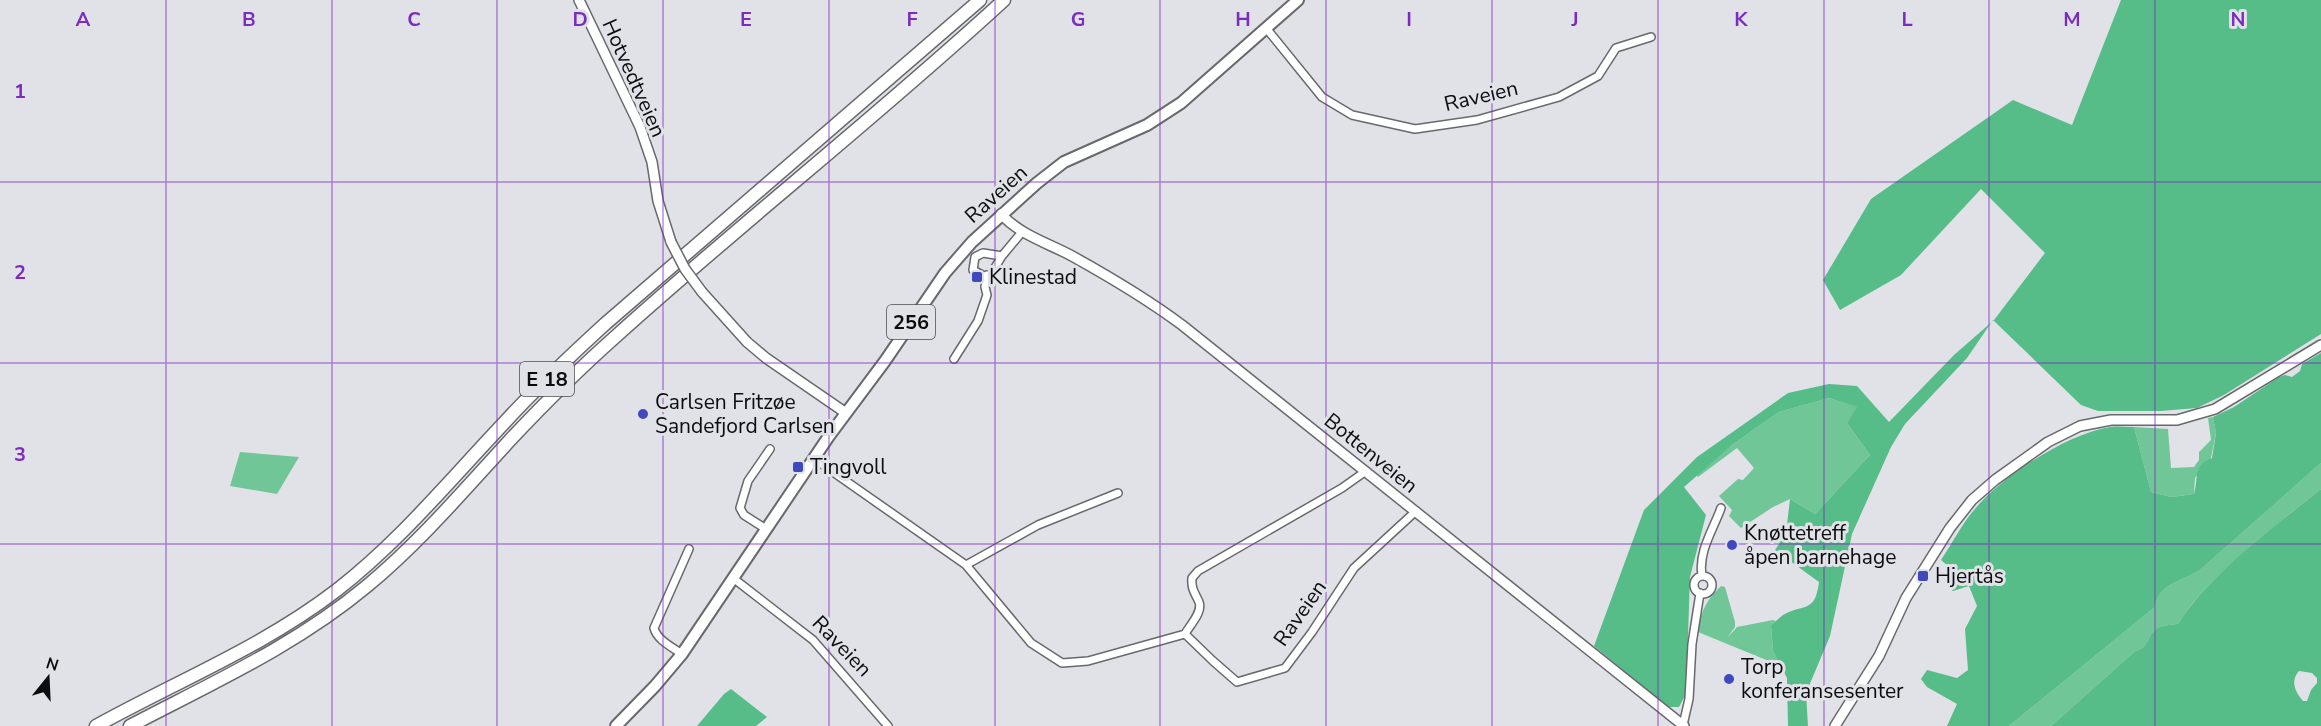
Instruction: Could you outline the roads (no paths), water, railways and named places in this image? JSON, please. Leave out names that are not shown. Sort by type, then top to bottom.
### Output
[{"type":"highway","name":"E 18","points":[[96,726],[256,643],[308,611],[357,574],[398,537],[518,408],[590,339],[980,0]]},
{"type":"highway","name":"E 18","points":[[130,726],[282,647],[319,623],[367,586],[409,548],[545,403],[616,336],[930,67],[1004,0]]},
{"type":"main road","name":"Hotvedtveien","points":[[579,0],[640,127],[652,162],[658,201],[670,242],[685,269],[702,292],[754,347],[846,413]]},
{"type":"main road","name":"Raveien","points":[[616,726],[682,654],[813,459],[945,273],[972,242],[1001,214],[1064,162],[1136,131],[1168,113],[1192,95],[1298,0]]},
{"type":"main road","name":"Bottenveien","points":[[1001,214],[1022,232],[1073,257],[1163,311],[1683,726]]},
{"type":"main road","points":[[1835,726],[1879,656],[1906,598],[1950,528],[1972,500],[1995,480],[2048,442],[2080,426],[2111,420],[2177,420],[2215,409],[2321,345]]},
{"type":"street","name":"Raveien","points":[[1266,28],[1322,98],[1352,114],[1415,129],[1477,120],[1559,97],[1598,76],[1616,48],[1651,36]]},
{"type":"street","points":[[1002,256],[983,253],[975,257],[973,270],[978,274],[987,275],[994,270],[1002,256],[1022,232]]},
{"type":"street","points":[[954,359],[978,321],[987,295],[985,287],[987,275]]},
{"type":"street","points":[[766,529],[744,515],[740,508],[748,481],[770,449]]},
{"type":"street","points":[[813,459],[966,565],[1031,643],[1062,663],[1088,661],[1185,634],[1200,610],[1200,603],[1191,586],[1191,578],[1198,571],[1366,471]]},
{"type":"street","points":[[966,565],[1038,525],[1118,493]]},
{"type":"street","name":"Bottenveien","points":[[1702,575],[1700,564],[1702,552],[1721,508]]},
{"type":"street","name":"Raveien","points":[[1185,634],[1237,682],[1285,668],[1354,568],[1416,512]]},
{"type":"street","points":[[682,654],[658,637],[654,628],[689,549]]},
{"type":"street","name":"Bottenveien","points":[[1702,575],[1709,578],[1713,586],[1706,594],[1695,590],[1696,579],[1702,575]]},
{"type":"street","name":"Raveien","points":[[733,578],[813,640],[888,726]]},
{"type":"street","name":"Bottenveien","points":[[1683,726],[1689,699],[1692,644],[1700,593]]},
{"type":"place","name":"Klinestad","points":[[977,277]]},
{"type":"place","name":"Carlsen Fritzøe Sandefjord Carlsen","points":[[643,414]]},
{"type":"place","name":"Tingvoll","points":[[798,467]]},
{"type":"place","name":"Knøttetreff åpen barnehage","points":[[1732,545]]},
{"type":"place","name":"Hjertås","points":[[1923,576]]},
{"type":"place","name":"Torp konferansesenter","points":[[1729,679]]}]
